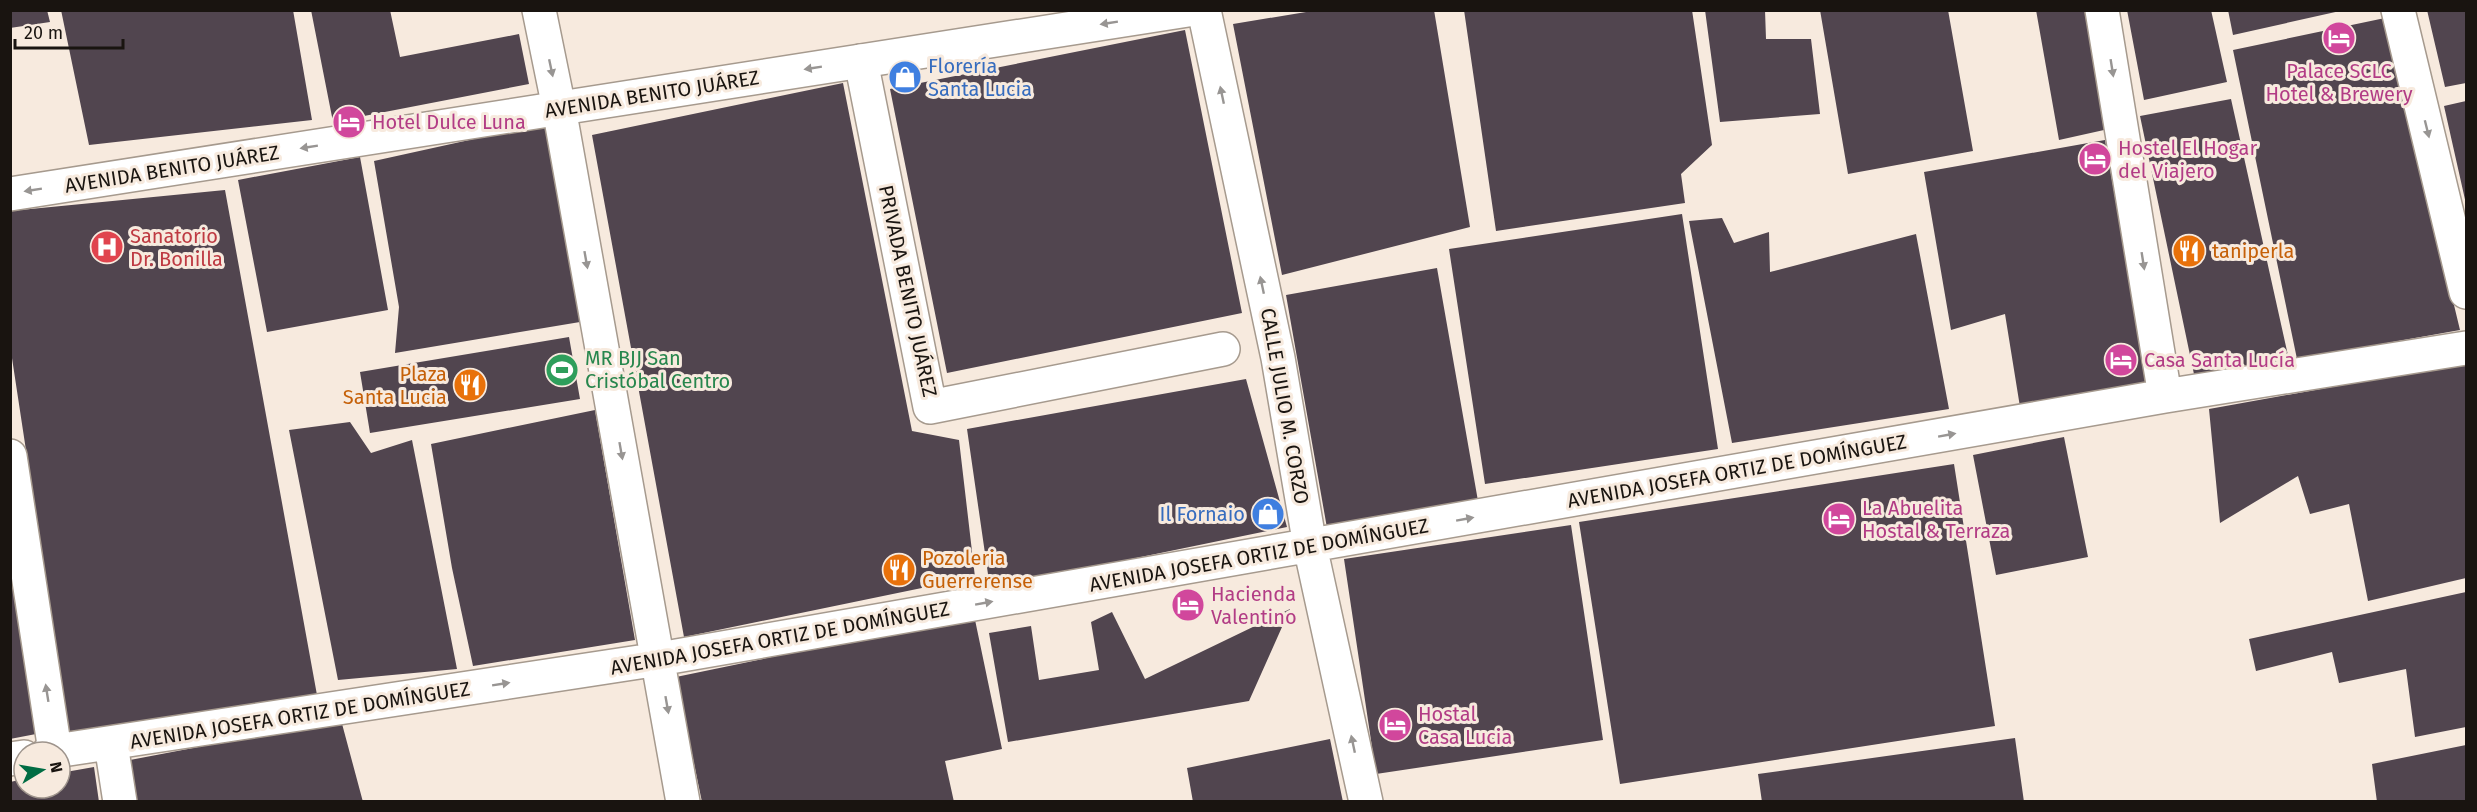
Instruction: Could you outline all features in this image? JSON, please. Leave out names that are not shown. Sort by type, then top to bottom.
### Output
[{"type":"street","points":[[539,10],[559,108],[683,801]]},
{"type":"street","name":"AVENIDA BENITO JUÁREZ","points":[[10,194],[1188,10]]},
{"type":"street","name":"CALLE JULIO M. CORZO","points":[[1204,10],[1278,358],[1310,546],[1366,801]]},
{"type":"street","points":[[2102,10],[2165,396]]},
{"type":"street","points":[[2398,10],[2466,292]]},
{"type":"street","name":"PRIVADA BENITO JUÁREZ","points":[[861,61],[930,407],[1223,349]]},
{"type":"street","name":"AVENIDA JOSEFA ORTIZ DE DOMÍNGUEZ","points":[[72,749],[659,659],[2165,396],[2466,348]]},
{"type":"street","points":[[10,456],[50,740]]},
{"type":"street","points":[[111,744],[120,801]]},
{"type":"building","points":[[10,10],[47,10],[50,22],[10,28]]},
{"type":"building","points":[[61,10],[293,10],[312,120],[89,145]]},
{"type":"building","points":[[311,10],[390,10],[400,57],[519,34],[529,84],[333,122]]},
{"type":"building","points":[[1318,10],[1434,10],[1470,227],[1282,275],[1233,24]]},
{"type":"building","points":[[1464,10],[1692,10],[1712,145],[1681,174],[1685,203],[1496,231]]},
{"type":"building","points":[[1705,10],[1765,10],[1766,39],[1811,39],[1820,114],[1720,122]]},
{"type":"building","points":[[1820,10],[1948,10],[1973,151],[1848,174]]},
{"type":"building","points":[[2036,10],[2085,10],[2104,130],[2059,140]]},
{"type":"building","points":[[2127,10],[2211,10],[2227,82],[2144,100]]},
{"type":"building","points":[[2228,10],[2340,10],[2340,11],[2233,35]]},
{"type":"building","points":[[2427,10],[2466,10],[2466,83],[2445,87]]},
{"type":"building","points":[[2385,18],[2460,330],[2297,359],[2233,50]]},
{"type":"building","points":[[1185,30],[1242,313],[947,373],[890,89]]},
{"type":"building","points":[[843,83],[912,431],[959,440],[975,577],[684,637],[592,135]]},
{"type":"building","points":[[2231,99],[2289,360],[2195,379],[2140,116]]},
{"type":"building","points":[[2466,101],[2466,204],[2444,106]]},
{"type":"building","points":[[551,122],[580,322],[395,353],[399,307],[374,161]]},
{"type":"building","points":[[2105,140],[2148,386],[2020,407],[2005,314],[1951,330],[1924,172]]},
{"type":"building","points":[[360,157],[388,310],[267,332],[238,180]]},
{"type":"building","points":[[225,190],[317,695],[69,733],[10,345],[10,211]]},
{"type":"building","points":[[1682,214],[1718,449],[1485,484],[1449,249]]},
{"type":"building","points":[[1722,218],[1734,243],[1769,232],[1770,272],[1916,234],[1949,409],[1732,443],[1689,221]]},
{"type":"building","points":[[1437,268],[1478,501],[1327,528],[1286,295]]},
{"type":"building","name":"Plaza Santa Lucia","points":[[569,337],[580,399],[370,433],[360,372]]},
{"type":"building","points":[[2466,363],[2466,578],[2368,601],[2349,504],[2310,514],[2298,476],[2220,523],[2209,409]]},
{"type":"building","points":[[1246,379],[1287,527],[990,588],[967,429]]},
{"type":"building","points":[[595,410],[635,640],[473,666],[452,568],[431,444]]},
{"type":"building","points":[[350,422],[371,453],[412,440],[457,669],[338,680],[289,430]]},
{"type":"building","points":[[2064,437],[2088,557],[1996,575],[1973,455]]},
{"type":"building","points":[[1954,464],[1995,726],[1620,784],[1579,522]]},
{"type":"building","points":[[1571,525],[1603,740],[1376,774],[1344,559]]},
{"type":"building","points":[[12,583],[36,734],[10,739],[10,584]]},
{"type":"building","points":[[2466,592],[2466,727],[2415,737],[2406,669],[2339,683],[2332,652],[2256,671],[2249,639]]},
{"type":"building","points":[[1290,609],[1249,701],[1008,742],[989,633],[1031,626],[1039,680],[1099,670],[1091,622],[1112,612],[1145,679]]},
{"type":"building","points":[[974,615],[1002,749],[945,761],[954,802],[702,802],[676,677]]},
{"type":"building","points":[[341,720],[363,802],[137,802],[130,760]]},
{"type":"building","points":[[2015,738],[2024,802],[1762,802],[1758,774]]},
{"type":"building","points":[[1330,739],[1343,802],[1193,802],[1187,768]]},
{"type":"building","points":[[2466,745],[2466,802],[2377,802],[2372,764]]},
{"type":"building","points":[[94,767],[99,802],[10,802],[10,782],[12,782],[12,800],[72,800],[72,771]]},
{"type":"place","name":"Palace SCLC Hotel & Brewery","points":[[2339,38]]},
{"type":"place","name":"Florería Santa Lucia","points":[[905,77]]},
{"type":"place","name":"Hotel Dulce Luna","points":[[349,122]]},
{"type":"place","name":"Hostel El Hogar del Viajero","points":[[2095,159]]},
{"type":"place","name":"Sanatorio Dr. Bonilla","points":[[107,247]]},
{"type":"place","name":"taniperla","points":[[2189,251]]},
{"type":"place","name":"Casa Santa Lucía","points":[[2121,360]]},
{"type":"place","name":"MR BJJ San Cristóbal Centro","points":[[562,370]]},
{"type":"place","name":"Plaza Santa Lucia","points":[[470,385]]},
{"type":"place","name":"Il Fornaio","points":[[1268,514]]},
{"type":"place","name":"La Abuelita Hostal & Terraza","points":[[1839,519]]},
{"type":"place","name":"Pozoleria Guerrerense","points":[[899,570]]},
{"type":"place","name":"Hacienda Valentino","points":[[1188,605]]},
{"type":"place","name":"Hostal Casa Lucia","points":[[1395,725]]}]
